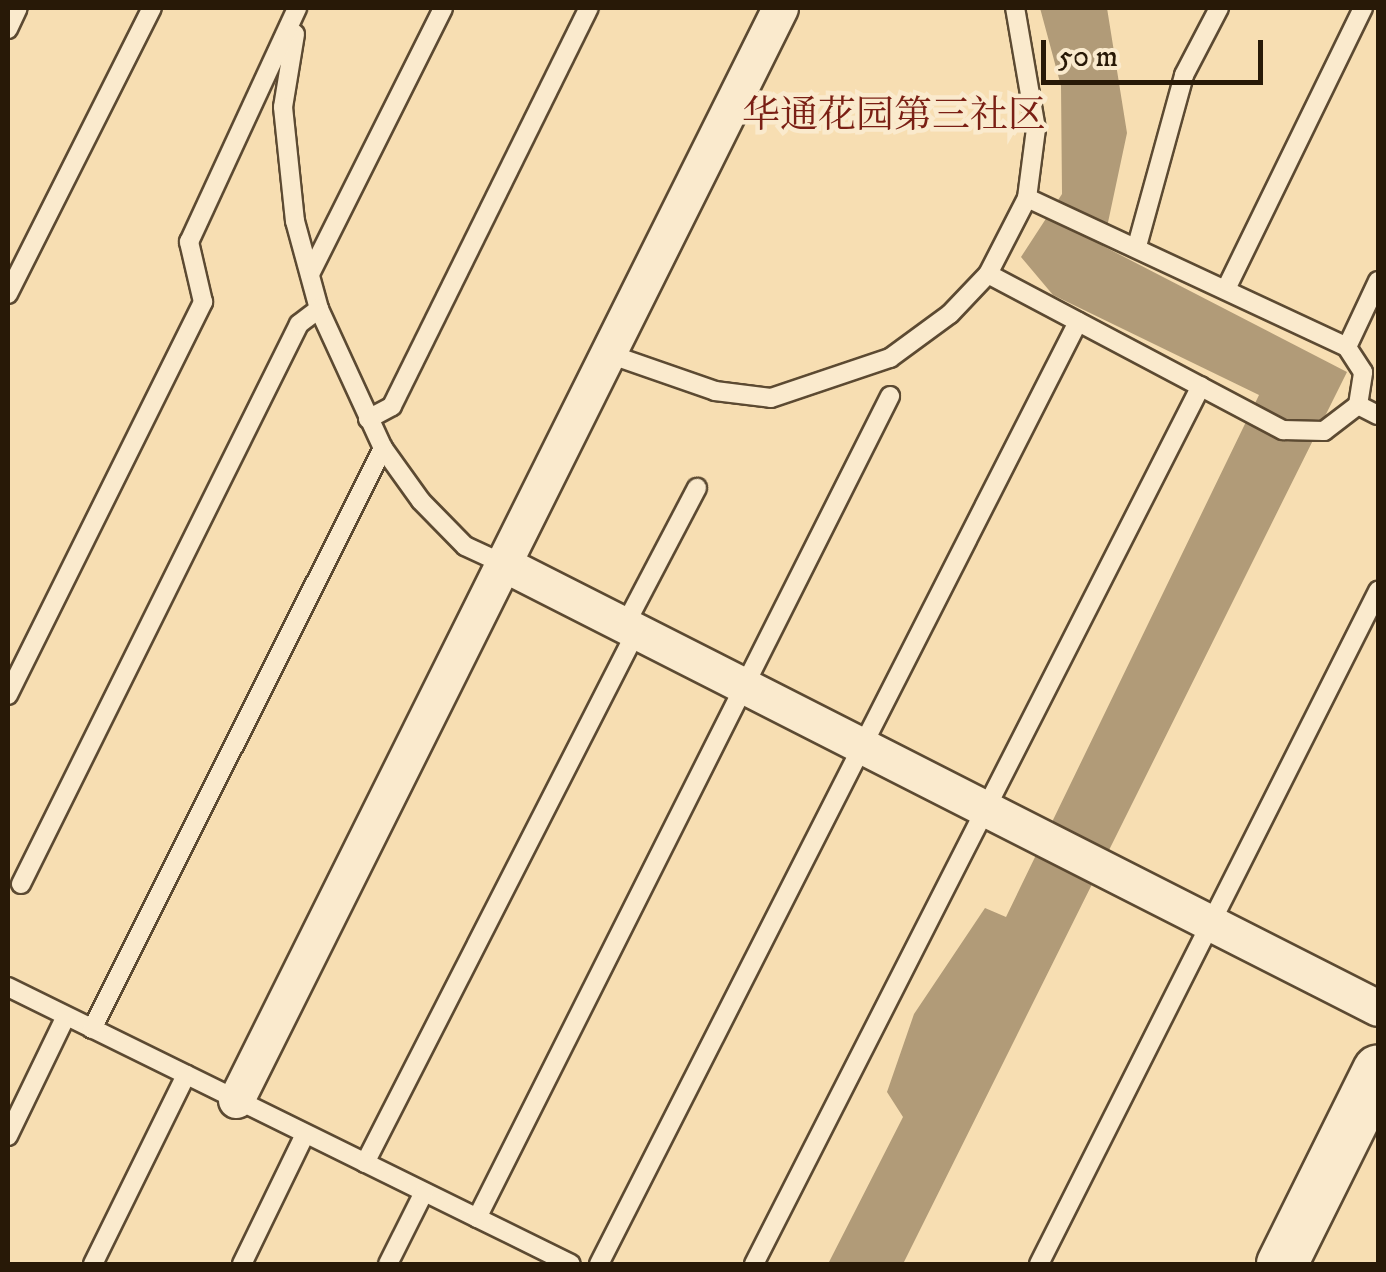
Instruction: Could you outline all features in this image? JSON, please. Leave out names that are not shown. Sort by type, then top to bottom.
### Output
[{"type":"street","points":[[236,1100],[780,8]]},
{"type":"street","points":[[504,564],[1378,1008]]},
{"type":"street","points":[[1282,1264],[1378,1071]]},
{"type":"lane","points":[[8,28],[18,8]]},
{"type":"lane","points":[[8,294],[152,8]]},
{"type":"lane","points":[[8,694],[204,302],[189,242],[300,8]]},
{"type":"lane","points":[[300,8],[283,107],[319,309],[382,448],[466,546],[504,564]]},
{"type":"lane","points":[[310,274],[443,8]]},
{"type":"lane","points":[[368,419],[392,406],[589,8]]},
{"type":"lane","points":[[609,354],[714,391],[770,398],[890,358],[988,274],[1027,198],[1036,129],[1015,8]]},
{"type":"lane","points":[[1136,246],[1184,76],[1219,8]]},
{"type":"lane","points":[[1226,289],[1362,8]]},
{"type":"lane","points":[[258,96],[283,107]]},
{"type":"lane","points":[[988,274],[1283,430],[1324,430],[1358,405],[1363,372],[1347,346],[1112,234],[1027,198]]},
{"type":"lane","points":[[1347,346],[1378,281]]},
{"type":"lane","points":[[21,884],[299,324],[319,309]]},
{"type":"lane","points":[[599,1264],[866,746],[1078,322]]},
{"type":"lane","points":[[754,1264],[997,812],[1201,386]]},
{"type":"lane","points":[[477,1218],[890,396]]},
{"type":"lane","points":[[1358,405],[1378,416]]},
{"type":"lane","points":[[92,1029],[382,448]]},
{"type":"lane","points":[[366,1163],[697,488]]},
{"type":"lane","points":[[1038,1264],[1215,922],[1378,591]]},
{"type":"lane","points":[[8,987],[571,1264]]},
{"type":"lane","points":[[8,1136],[66,1016]]},
{"type":"lane","points":[[93,1264],[186,1074]]},
{"type":"lane","points":[[242,1264],[306,1134]]},
{"type":"lane","points":[[388,1264],[424,1192]]},
{"type":"shaded area","points":[[1040,8],[1107,8],[1127,133],[1103,246],[1347,372],[903,1264],[828,1264],[903,1117],[887,1092],[914,1014],[985,908],[1006,917],[1259,395],[1053,295],[1021,257],[1062,194],[1061,86]]},
{"type":"district","name":"华通花园第三社区","points":[[894,117]]}]
